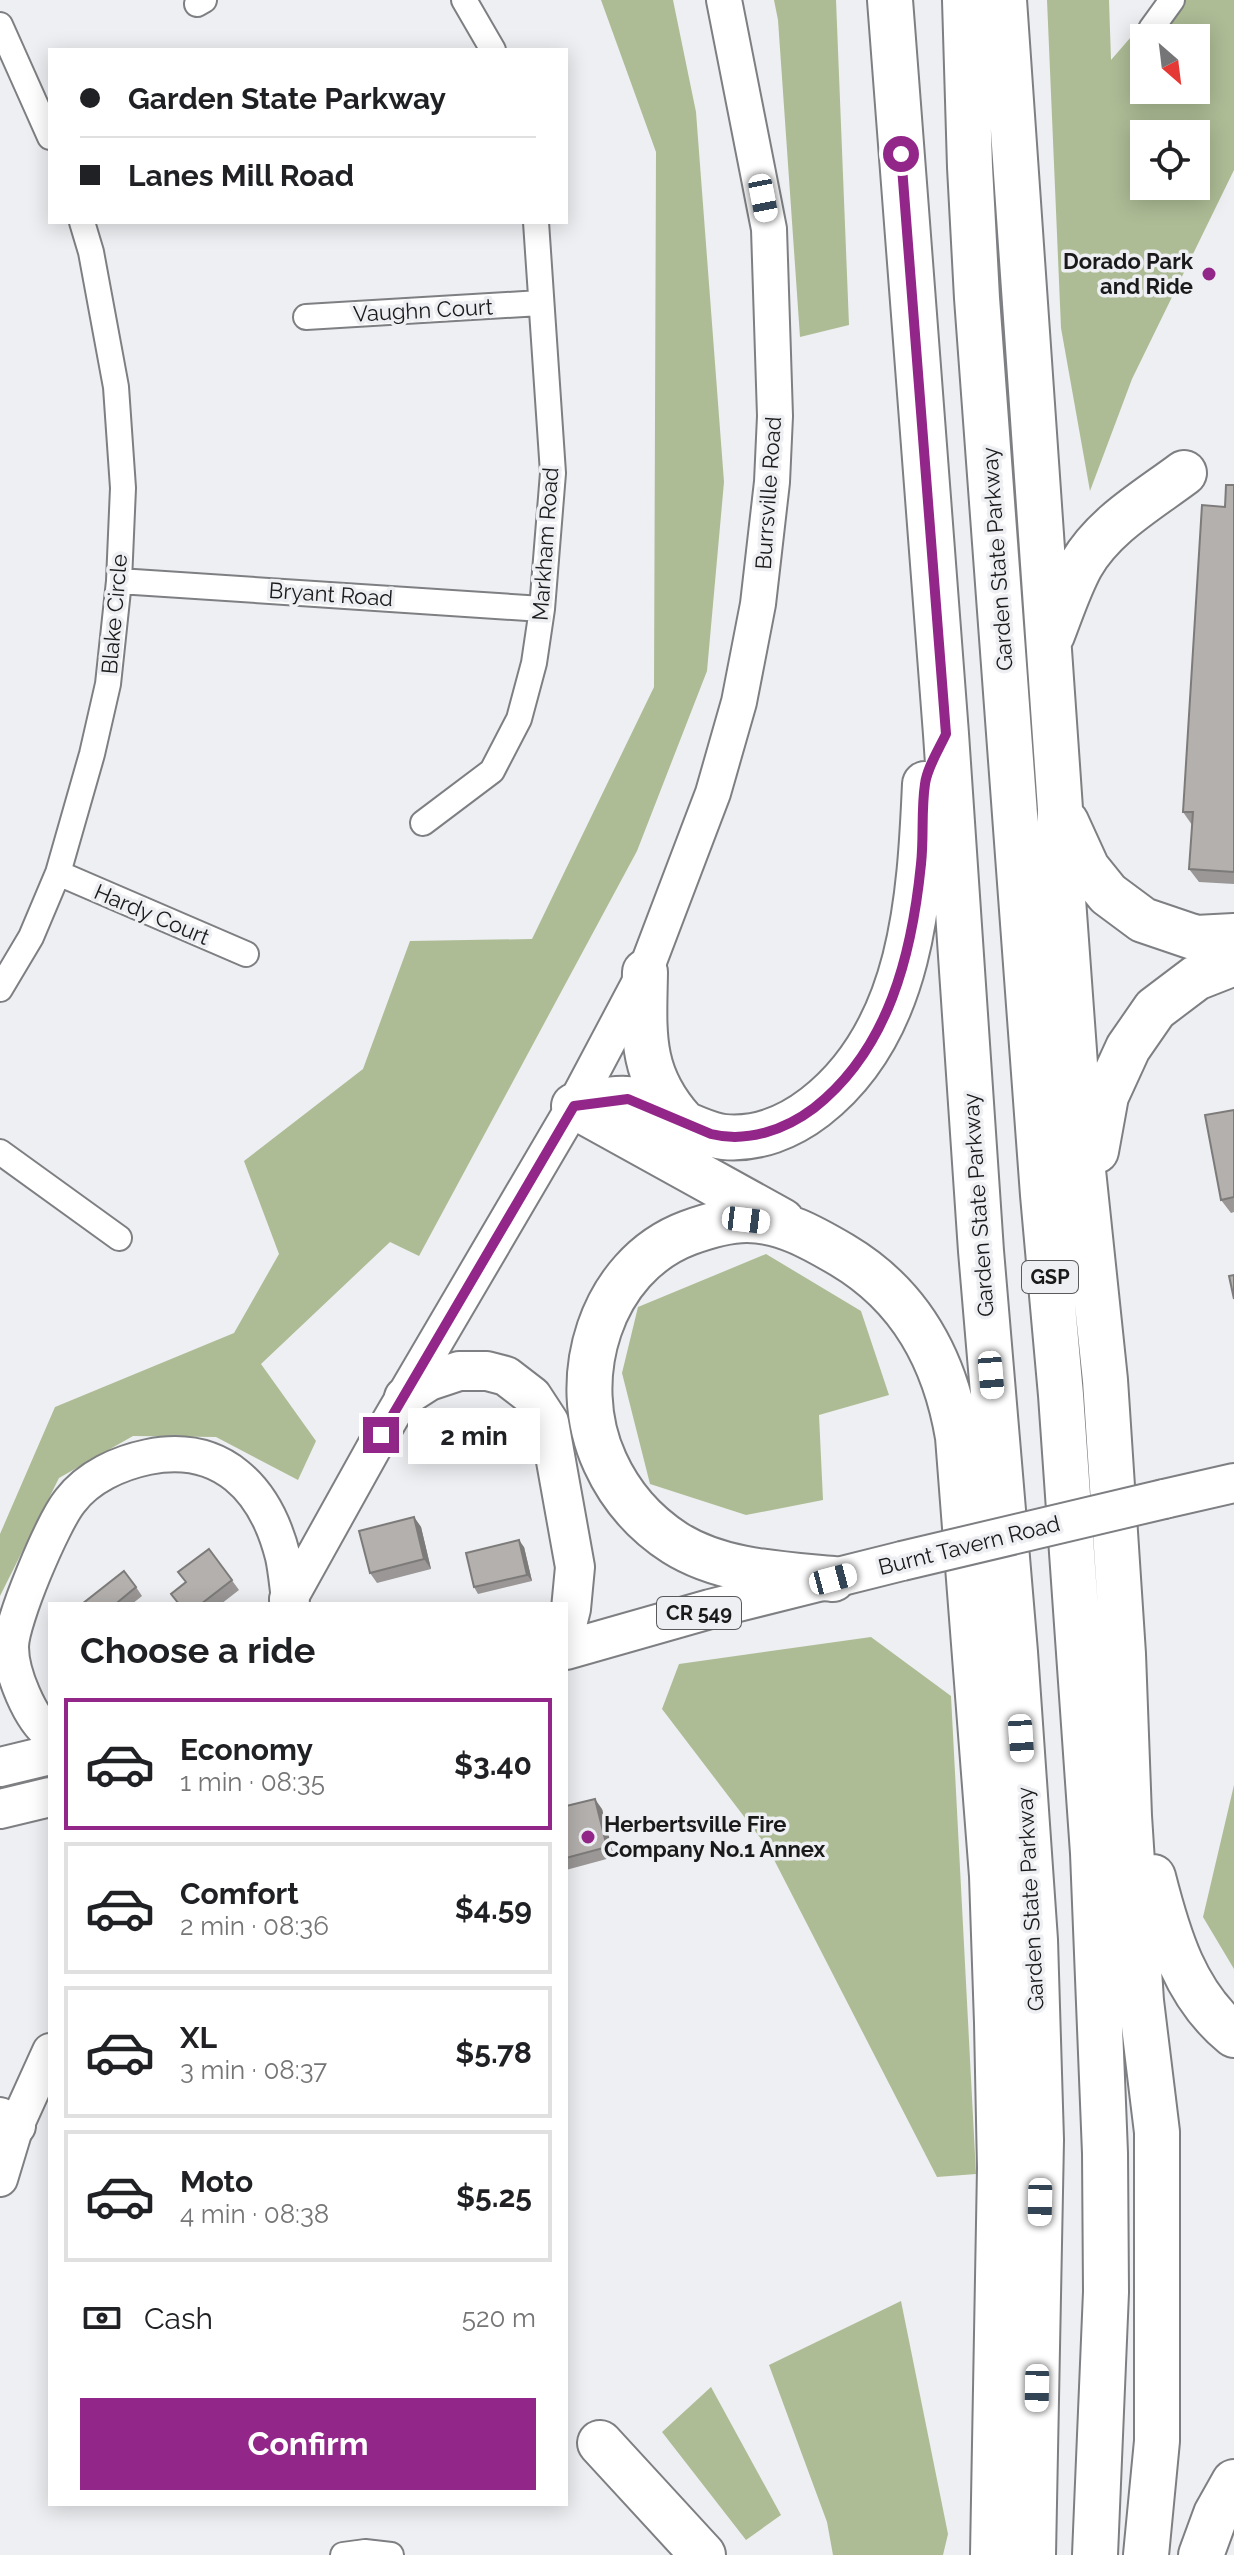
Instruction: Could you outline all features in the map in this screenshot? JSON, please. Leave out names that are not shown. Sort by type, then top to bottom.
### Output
[{"type":"highway","name":"Garden State Parkway","points":[[890,0],[1035,1940],[1041,2140],[1033,2555]]},
{"type":"highway","name":"Garden State Parkway","points":[[965,0],[977,298],[1093,1853],[1105,2153],[1106,2276],[1095,2555]]},
{"type":"highway","points":[[1004,0],[1060,809],[1059,844],[1087,1204],[1105,1380],[1141,2001],[1157,2132],[1157,2441],[1146,2555]]},
{"type":"highway","points":[[1048,645],[1082,564],[1102,537],[1184,473]]},
{"type":"highway","points":[[574,1106],[628,1099],[723,1137],[757,1136],[801,1117],[824,1100],[860,1060],[895,996],[911,935],[922,862],[925,781],[946,734]]},
{"type":"highway","points":[[1060,809],[1087,868],[1108,894],[1143,920],[1196,938],[1234,936]]},
{"type":"highway","points":[[1087,1204],[1106,1096],[1128,1048],[1155,1009],[1196,978],[1234,963]]},
{"type":"highway","points":[[645,972],[647,1062],[666,1103],[682,1121]]},
{"type":"highway","points":[[574,1106],[805,1234],[856,1264],[884,1285],[917,1324],[940,1368],[952,1402],[958,1437],[992,1876],[1000,2168],[993,2555]]},
{"type":"highway","points":[[805,1234],[768,1222],[746,1220],[710,1224],[674,1238],[651,1254],[628,1275],[608,1305],[594,1343],[589,1377],[591,1410],[603,1460],[618,1487],[637,1512],[676,1543],[721,1564],[776,1574],[833,1579]]},
{"type":"highway","points":[[1123,1654],[1150,1865],[1167,1932],[1187,1980],[1221,2025],[1234,2035]]},
{"type":"highway","points":[[600,2443],[703,2555]]},
{"type":"highway","points":[[1201,2555],[1216,2514],[1234,2482]]},
{"type":"main road","name":"Burrsville Road","points":[[289,1602],[404,1397],[574,1106],[645,972],[713,793],[739,702],[751,653],[758,604],[772,482],[775,416],[769,229],[724,0]]},
{"type":"main road","points":[[404,1397],[429,1381],[459,1371],[487,1371],[506,1376],[532,1396],[549,1422],[575,1567],[568,1621]]},
{"type":"main road","points":[[48,1731],[27,1703],[13,1666],[11,1645],[19,1614],[50,1536],[69,1501],[90,1482],[114,1468],[165,1454],[194,1455],[232,1470],[257,1499],[274,1529],[283,1556],[289,1602]]},
{"type":"main road","name":"Burnt Tavern Road","points":[[568,1649],[710,1609],[902,1561],[1164,1499],[1224,1491]]},
{"type":"main road","points":[[0,1767],[48,1755]]},
{"type":"main road","points":[[0,1809],[48,1797]]},
{"type":"main road","points":[[0,2179],[5,2123],[48,2054]]},
{"type":"street","points":[[464,0],[492,48]]},
{"type":"street","points":[[1155,24],[1172,0]]},
{"type":"street","points":[[0,25],[48,133]]},
{"type":"street","name":"Blake Circle","points":[[0,989],[31,937],[58,873],[92,754],[108,684],[119,581],[123,488],[116,387],[91,252],[83,224]]},
{"type":"street","name":"Markham Road","points":[[423,823],[492,771],[519,719],[534,663],[542,609],[553,473],[536,224]]},
{"type":"street","name":"Vaughn Court","points":[[306,317],[540,303]]},
{"type":"street","name":"Bryant Road","points":[[119,581],[542,609]]},
{"type":"street","name":"Hardy Court","points":[[58,873],[246,954]]},
{"type":"street","points":[[0,1152],[119,1238]]},
{"type":"street","points":[[343,2555],[365,2552],[391,2555]]},
{"type":"green space","points":[[601,0],[673,0],[696,112],[724,482],[707,671],[637,851],[419,1256],[390,1242],[261,1364],[316,1441],[298,1480],[216,1437],[133,1436],[59,1478],[0,1596],[0,1534],[55,1407],[234,1333],[279,1254],[244,1161],[363,1069],[410,941],[532,939],[654,687],[656,152]]},
{"type":"green space","points":[[774,0],[836,0],[849,325],[800,337],[778,20]]},
{"type":"green space","points":[[1047,0],[1109,0],[1111,60],[1130,38],[1130,104],[1210,104],[1210,24],[1142,24],[1163,0],[1234,0],[1234,170],[1132,379],[1090,491],[1061,328]]},
{"type":"green space","points":[[766,1254],[861,1311],[889,1395],[819,1415],[823,1500],[746,1515],[650,1484],[622,1373],[638,1307]]},
{"type":"green space","points":[[871,1637],[951,1696],[976,2174],[937,2177],[768,1848],[662,1709],[679,1664]]},
{"type":"green space","points":[[1234,1785],[1234,1969],[1203,1917]]},
{"type":"green space","points":[[901,2301],[948,2534],[943,2555],[833,2555],[827,2522],[769,2365]]},
{"type":"green space","points":[[711,2387],[781,2515],[746,2540],[662,2432]]},
{"type":"building","points":[[1226,485],[1234,485],[1234,872],[1189,869],[1193,812],[1183,812],[1202,505],[1225,507]]},
{"type":"building","points":[[1234,1110],[1234,1197],[1221,1200],[1205,1115]]},
{"type":"building","points":[[1234,1275],[1234,1299],[1229,1276]]},
{"type":"building","points":[[414,1517],[424,1559],[370,1573],[359,1531]]},
{"type":"building","points":[[519,1540],[527,1575],[474,1587],[466,1553]]},
{"type":"building","points":[[209,1549],[232,1580],[204,1602],[177,1602],[171,1594],[186,1582],[178,1572]]},
{"type":"building","points":[[124,1571],[136,1587],[118,1602],[85,1602]]},
{"type":"building","name":"Herbertsville Fire Company No.1 Annex","points":[[595,1799],[607,1847],[568,1857],[568,1806]]},
{"type":"place","name":"Dorado Park and Ride","points":[[1209,274]]},
{"type":"place","name":"Herbertsville Fire Company No.1 Annex","points":[[588,1837]]},
{"type":"route","points":[[381,1435],[574,1106],[628,1099],[711,1134],[723,1137],[757,1136],[801,1117],[824,1100],[860,1060],[895,996],[911,935],[922,862],[925,781],[946,734],[901,154]]}]
